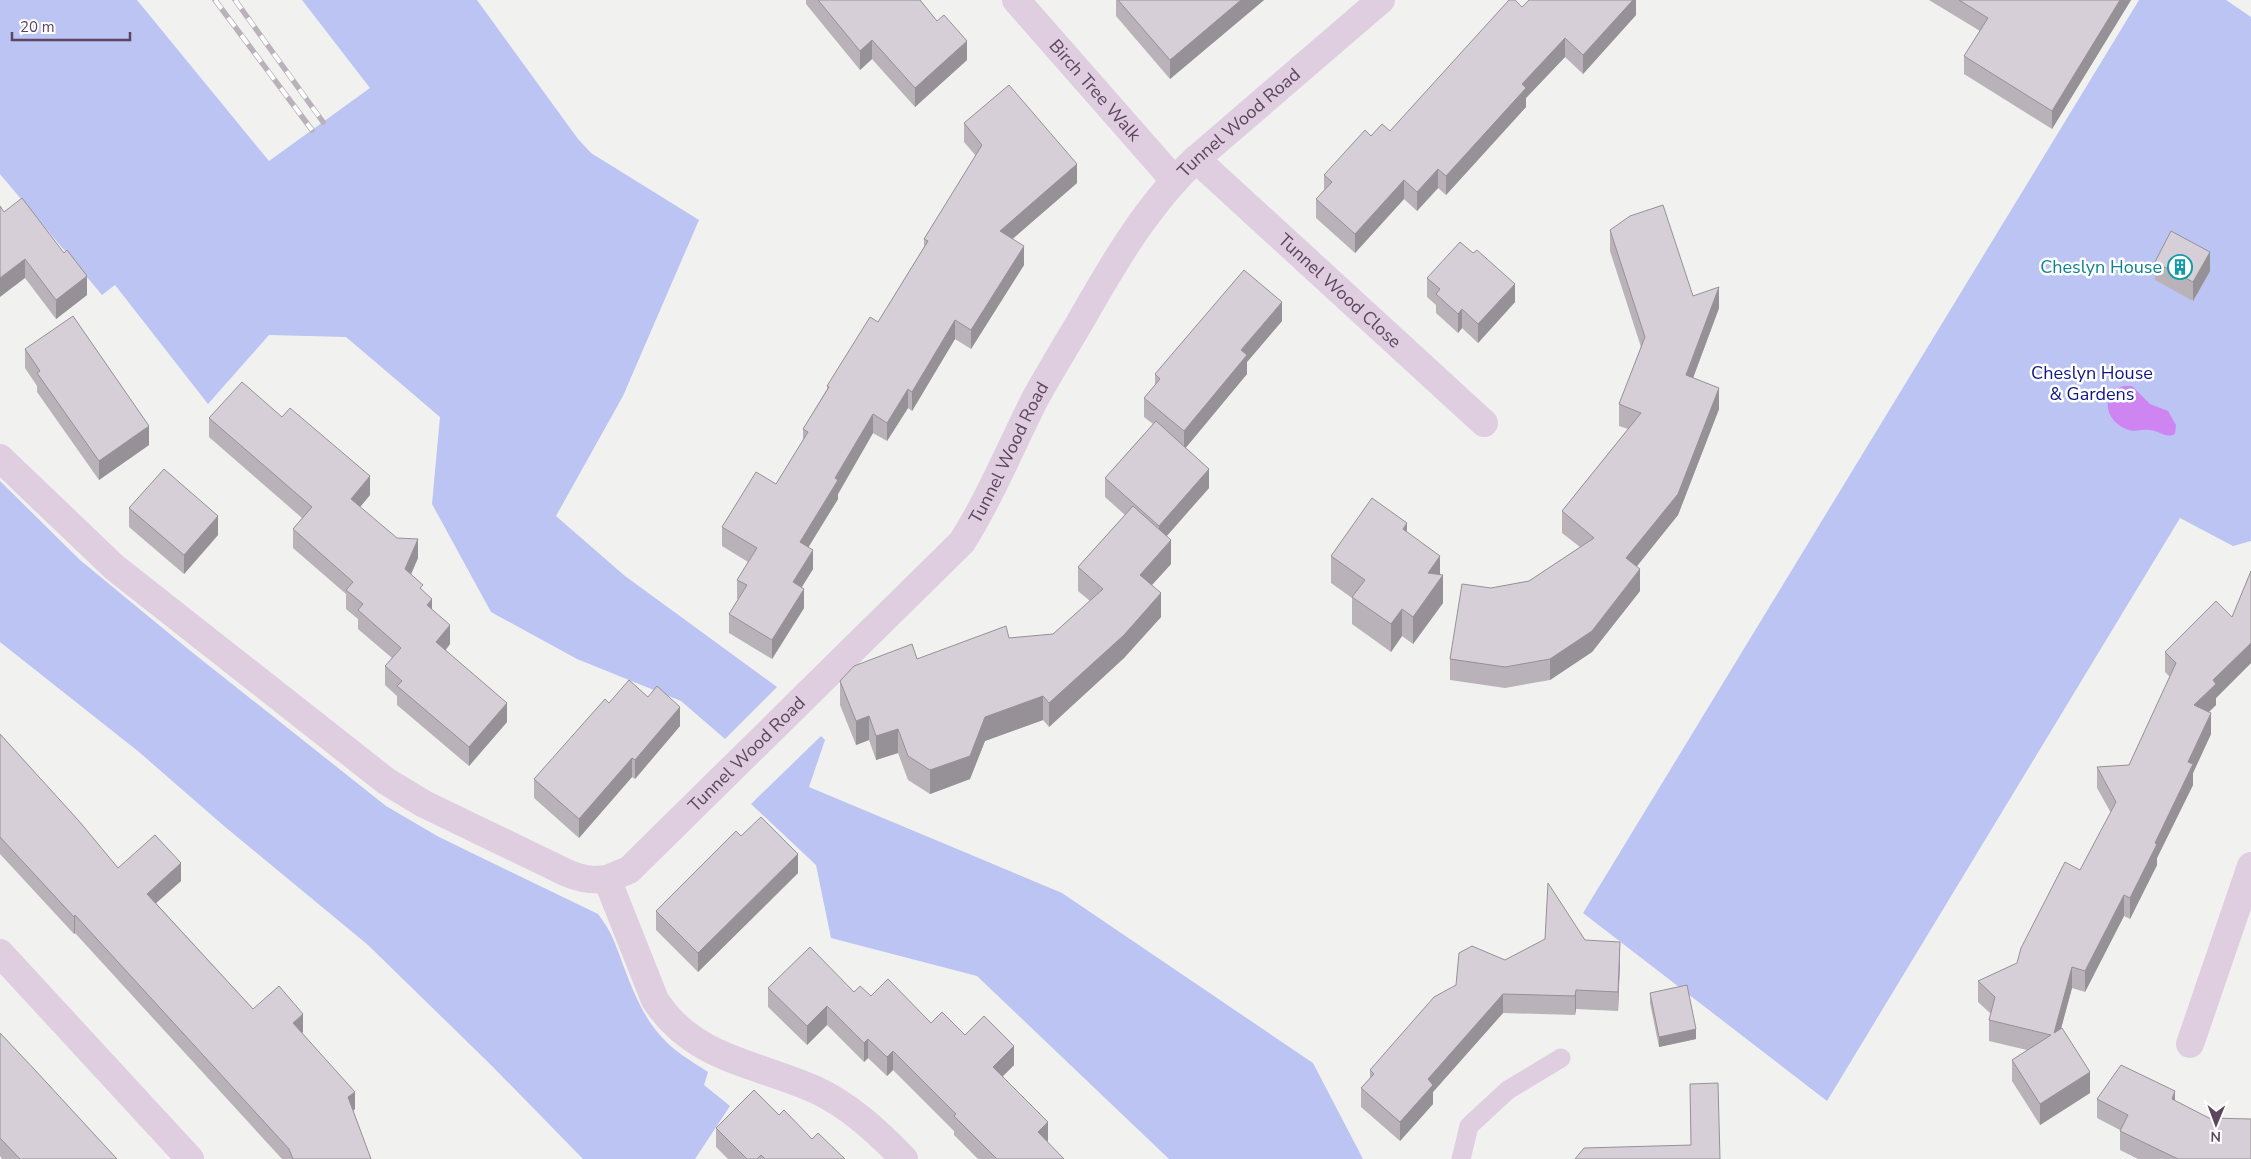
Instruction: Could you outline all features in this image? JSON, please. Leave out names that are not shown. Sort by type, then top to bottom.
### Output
[{"type":"street","name":"Birch Tree Walk","points":[[1016,0],[1174,180]]},
{"type":"street","name":"Tunnel Wood Road","points":[[607,879],[618,876],[636,863],[962,542],[982,510],[1036,397],[1135,230],[1174,180],[1196,159],[1381,0]]},
{"type":"street","name":"Tunnel Wood Close","points":[[1196,159],[1484,422]]},
{"type":"street","points":[[0,458],[114,568],[386,782],[463,823],[567,873],[584,880],[607,879],[655,1000],[666,1016],[683,1033],[717,1054],[815,1090],[838,1102],[860,1118],[904,1159]]},
{"type":"street","points":[[2190,1044],[2241,927],[2251,866]]},
{"type":"street","points":[[0,952],[190,1159]]},
{"type":"lane","points":[[1460,1159],[1469,1126],[1508,1090],[1561,1058]]},
{"type":"green space","points":[[0,0],[137,0],[269,161],[370,88],[302,0],[477,0],[578,139],[591,153],[699,220],[623,396],[556,516],[625,576],[777,687],[725,739],[681,701],[577,659],[491,612],[432,504],[440,417],[346,337],[269,335],[208,404],[115,285],[102,295],[0,174]]},
{"type":"green space","name":"Cheslyn House & Gardens","points":[[2139,0],[2226,0],[2251,17],[2251,541],[2233,546],[2180,518],[1827,1101],[1583,913]]},
{"type":"green space","points":[[0,481],[80,560],[188,649],[386,806],[439,837],[598,914],[612,937],[638,1001],[651,1024],[670,1045],[708,1072],[704,1085],[730,1106],[695,1159],[583,1159],[492,1066],[368,945],[224,826],[139,752],[0,642]]},
{"type":"green space","points":[[821,736],[825,740],[809,787],[1062,893],[1313,1063],[1363,1159],[1169,1159],[977,976],[831,938],[816,865],[751,804]]},
{"type":"shaded area","points":[[2123,386],[2132,386],[2150,404],[2168,411],[2176,425],[2175,434],[2165,435],[2153,430],[2132,431],[2119,425],[2110,414],[2108,401],[2115,390]]},
{"type":"building","points":[[818,0],[920,0],[937,21],[944,15],[967,41],[915,88],[872,40],[860,51]]},
{"type":"building","points":[[1118,0],[1241,0],[1170,60]]},
{"type":"building","points":[[1509,0],[1515,0],[1522,7],[1529,0],[1633,0],[1583,55],[1565,38],[1522,84],[1526,88],[1446,176],[1438,169],[1417,192],[1404,180],[1355,234],[1316,199],[1332,182],[1324,175],[1365,130],[1371,136],[1382,124],[1390,131]]},
{"type":"building","points":[[1959,0],[2120,0],[2052,111],[1964,56],[1988,18]]},
{"type":"building","points":[[1009,85],[1077,164],[1000,231],[1024,246],[971,330],[955,320],[912,392],[908,389],[887,423],[873,414],[835,478],[838,480],[800,542],[813,550],[793,582],[804,589],[772,640],[729,614],[747,585],[737,580],[757,548],[722,527],[756,472],[776,484],[808,432],[803,429],[829,387],[827,386],[870,317],[878,322],[928,241],[924,239],[982,145],[964,123]]},
{"type":"building","points":[[22,198],[64,253],[67,250],[87,276],[56,300],[25,259],[0,278],[0,206],[4,212]]},
{"type":"building","points":[[1663,205],[1693,296],[1719,287],[1686,375],[1719,388],[1678,494],[1626,558],[1640,569],[1592,631],[1550,659],[1505,667],[1450,659],[1462,584],[1491,588],[1529,581],[1594,538],[1562,511],[1641,413],[1619,404],[1645,337],[1610,230],[1630,216]]},
{"type":"building","points":[[2171,231],[2210,252],[2193,282],[2155,262]]},
{"type":"building","points":[[1460,242],[1473,253],[1477,250],[1515,284],[1478,324],[1462,309],[1458,314],[1436,294],[1440,289],[1427,278]]},
{"type":"building","points":[[1244,270],[1282,302],[1241,350],[1247,355],[1184,431],[1144,398],[1160,379],[1155,374]]},
{"type":"building","points":[[73,316],[149,426],[99,461],[37,373],[40,371],[25,349]]},
{"type":"building","points":[[242,382],[282,417],[290,408],[370,476],[351,499],[397,538],[418,539],[405,569],[423,585],[420,588],[432,599],[427,605],[450,625],[436,642],[507,703],[469,747],[397,686],[402,681],[385,666],[401,648],[358,610],[363,604],[346,590],[353,582],[293,529],[312,507],[209,418]]},
{"type":"building","points":[[1156,421],[1209,469],[1159,526],[1105,478]]},
{"type":"building","points":[[164,469],[218,516],[184,555],[129,508]]},
{"type":"building","points":[[1372,498],[1407,523],[1403,529],[1440,556],[1428,573],[1443,575],[1413,617],[1402,609],[1391,624],[1352,597],[1365,580],[1331,556]]},
{"type":"building","points":[[1133,506],[1171,540],[1140,575],[1161,593],[1124,635],[1049,703],[1043,696],[985,717],[970,756],[930,770],[908,756],[898,729],[876,736],[869,716],[856,721],[840,681],[854,666],[912,644],[917,659],[1006,626],[1009,638],[1053,634],[1103,589],[1078,567]]},
{"type":"building","points":[[2251,571],[2251,643],[2213,680],[2216,684],[2194,705],[2211,713],[2188,762],[2193,764],[2155,843],[2157,844],[2130,898],[2124,895],[2085,971],[2072,967],[2054,1033],[2062,1028],[2090,1072],[2040,1104],[2012,1060],[2051,1035],[1989,1020],[1995,997],[1978,981],[2017,963],[2021,948],[2065,862],[2080,870],[2116,802],[2097,767],[2129,765],[2176,663],[2165,652],[2216,601],[2232,617]]},
{"type":"building","points":[[629,680],[648,697],[657,686],[680,707],[635,760],[632,758],[579,819],[534,779],[605,699],[609,703]]},
{"type":"building","points":[[0,734],[79,821],[118,868],[155,835],[181,863],[147,894],[253,1009],[279,986],[303,1014],[293,1023],[355,1092],[348,1097],[371,1159],[293,1159],[289,1149],[75,915],[74,917],[0,837]]},
{"type":"building","points":[[761,817],[798,854],[698,953],[656,911],[736,831],[741,836]]},
{"type":"building","points":[[1548,883],[1585,940],[1620,942],[1618,992],[1576,990],[1575,996],[1503,994],[1428,1079],[1433,1085],[1400,1122],[1361,1088],[1374,1074],[1370,1070],[1434,997],[1456,985],[1459,953],[1472,946],[1505,960],[1545,939]]},
{"type":"building","points":[[810,947],[854,992],[860,986],[871,996],[888,979],[931,1023],[942,1012],[965,1035],[984,1016],[1014,1046],[993,1067],[1048,1122],[1038,1132],[1064,1159],[997,1159],[954,1116],[956,1114],[893,1051],[887,1057],[868,1039],[864,1043],[827,1006],[807,1026],[768,988]]},
{"type":"building","points":[[1687,985],[1696,1029],[1659,1037],[1650,993]]},
{"type":"building","points":[[0,1033],[117,1159],[20,1159],[0,1138]]},
{"type":"building","points":[[2121,1065],[2175,1091],[2172,1099],[2209,1118],[2251,1119],[2251,1159],[2178,1159],[2120,1131],[2128,1115],[2097,1099]]},
{"type":"building","points":[[1718,1083],[1720,1159],[1575,1159],[1584,1148],[1691,1145],[1690,1084]]},
{"type":"building","points":[[754,1090],[779,1115],[784,1110],[812,1139],[818,1133],[845,1159],[765,1159],[761,1155],[757,1159],[747,1159],[716,1128]]},
{"type":"railway","points":[[215,0],[312,130]]},
{"type":"railway","points":[[235,0],[323,122]]},
{"type":"place","name":"Cheslyn House","points":[[2180,267]]}]
